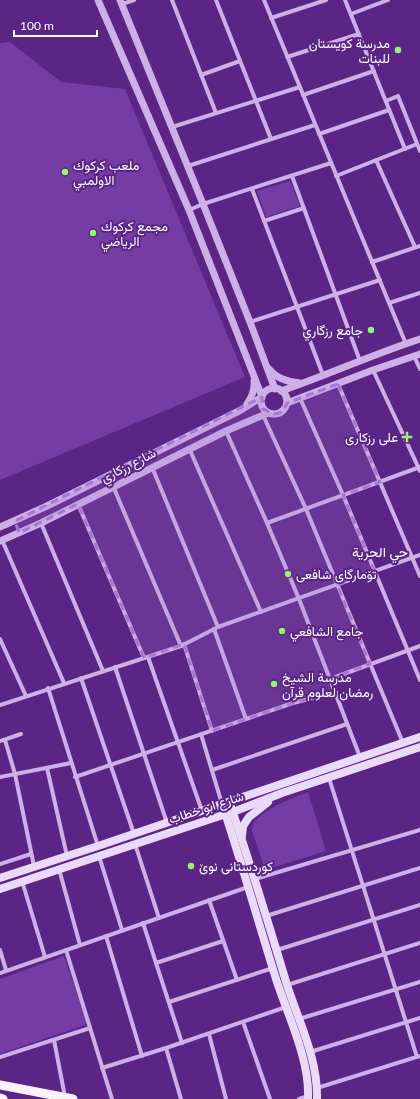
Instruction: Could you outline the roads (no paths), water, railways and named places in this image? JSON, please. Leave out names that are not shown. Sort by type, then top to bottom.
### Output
[{"type":"main road","name":"شارع ابو خطاب","points":[[0,878],[420,737]]},
{"type":"main road","points":[[393,746],[396,755]]},
{"type":"main road","name":"شارع ابو خطاب","points":[[0,889],[134,843],[229,813],[282,793],[396,755],[420,749]]},
{"type":"main road","points":[[241,836],[243,826],[249,818],[265,804],[282,793]]},
{"type":"main road","points":[[226,802],[248,887],[305,1064],[309,1097]]},
{"type":"main road","points":[[229,813],[241,836],[314,1064],[317,1099]]},
{"type":"main road","points":[[0,1085],[69,1098]]},
{"type":"street","points":[[98,0],[189,210],[262,397],[262,406],[403,742]]},
{"type":"street","points":[[134,0],[121,2],[188,166],[266,366],[278,390],[286,396],[287,403],[285,408],[280,413],[266,414]]},
{"type":"street","points":[[172,0],[216,113]]},
{"type":"street","points":[[216,0],[271,139]]},
{"type":"street","points":[[264,0],[406,344]]},
{"type":"street","points":[[271,18],[326,0]]},
{"type":"street","points":[[345,0],[405,149]]},
{"type":"street","points":[[351,14],[388,0]]},
{"type":"street","points":[[287,57],[359,34]]},
{"type":"street","points":[[201,75],[240,61]]},
{"type":"street","points":[[303,95],[374,71]]},
{"type":"street","points":[[172,127],[300,87]]},
{"type":"street","points":[[386,101],[398,96],[420,151]]},
{"type":"street","points":[[319,134],[389,110]]},
{"type":"street","points":[[188,166],[315,125]]},
{"type":"street","points":[[336,176],[417,144]]},
{"type":"street","points":[[372,262],[418,246],[376,160]]},
{"type":"street","points":[[189,210],[203,204],[331,163]]},
{"type":"street","points":[[292,176],[360,361]]},
{"type":"street","points":[[252,189],[323,375]]},
{"type":"street","points":[[264,221],[304,208]]},
{"type":"street","points":[[250,322],[380,280]]},
{"type":"street","points":[[389,303],[420,292]]},
{"type":"street","points":[[262,397],[267,391],[278,390],[304,383],[420,339]]},
{"type":"street","points":[[287,403],[417,355],[420,369]]},
{"type":"street","points":[[266,366],[274,375],[282,379],[291,382],[304,383]]},
{"type":"street","points":[[267,523],[420,469],[373,370]]},
{"type":"street","points":[[241,410],[250,400],[253,392],[254,384],[252,371]]},
{"type":"street","points":[[338,384],[420,576]]},
{"type":"street","name":"شارع رزكاري","points":[[0,527],[241,410],[262,397]]},
{"type":"street","points":[[300,398],[420,680]]},
{"type":"street","name":"شارع رزكاري","points":[[1,541],[226,430],[266,414]]},
{"type":"street","points":[[226,430],[299,599],[361,757]]},
{"type":"street","points":[[189,448],[261,612]]},
{"type":"street","points":[[152,467],[216,628],[246,719]]},
{"type":"street","points":[[113,486],[182,645],[212,731]]},
{"type":"street","points":[[78,504],[146,658],[179,742],[202,811]]},
{"type":"street","points":[[14,521],[19,533]]},
{"type":"street","points":[[40,523],[103,671]]},
{"type":"street","points":[[1,541],[64,683]]},
{"type":"street","points":[[0,705],[48,688],[146,658],[182,645],[216,628],[420,555]]},
{"type":"street","points":[[0,639],[26,696]]},
{"type":"street","points":[[330,679],[420,646]]},
{"type":"street","points":[[115,667],[167,823]]},
{"type":"street","points":[[81,678],[134,834]]},
{"type":"street","points":[[48,688],[98,846]]},
{"type":"street","points":[[75,777],[293,703],[336,692]]},
{"type":"street","points":[[212,770],[347,724]]},
{"type":"street","points":[[0,741],[22,734]]},
{"type":"street","points":[[200,734],[212,770],[226,802]]},
{"type":"street","points":[[5,740],[15,774],[34,866]]},
{"type":"street","points":[[0,778],[71,763]]},
{"type":"street","points":[[47,768],[67,856]]},
{"type":"street","points":[[317,1088],[418,1057],[395,989],[329,778]]},
{"type":"street","points":[[255,879],[420,830]]},
{"type":"street","points":[[134,843],[159,918]]},
{"type":"street","points":[[0,864],[31,854]]},
{"type":"street","points":[[98,856],[122,930]]},
{"type":"street","points":[[266,916],[420,868]]},
{"type":"street","points":[[59,869],[80,945]]},
{"type":"street","points":[[22,881],[45,957]]},
{"type":"street","points":[[0,973],[248,887]]},
{"type":"street","points":[[209,900],[237,980]]},
{"type":"street","points":[[277,950],[420,905]]},
{"type":"street","points":[[143,923],[182,1043]]},
{"type":"street","points":[[106,936],[142,1056]]},
{"type":"street","points":[[156,963],[223,941]]},
{"type":"street","points":[[288,985],[420,943]]},
{"type":"street","points":[[0,950],[6,970]]},
{"type":"street","points":[[66,950],[112,1099]]},
{"type":"street","points":[[169,1002],[273,968]]},
{"type":"street","points":[[299,1019],[420,982]]},
{"type":"street","points":[[102,1068],[182,1043],[286,1007]]},
{"type":"street","points":[[310,1052],[420,1018]]},
{"type":"street","points":[[243,1022],[270,1099]]},
{"type":"street","points":[[0,1056],[90,1028]]},
{"type":"street","points":[[209,1034],[226,1099]]},
{"type":"street","points":[[54,1040],[69,1098]]},
{"type":"street","points":[[166,1048],[181,1099]]},
{"type":"street","points":[[299,1099],[309,1097]]},
{"type":"place","name":"مدرسة كويستان للبنات","points":[[398,50]]},
{"type":"place","name":"ملعب كركوك الاولمبي","points":[[65,172]]},
{"type":"place","name":"مجمع كركوك الرياضي","points":[[93,233]]},
{"type":"place","name":"جامع رزگاري","points":[[371,330]]},
{"type":"place","name":"على رزكارى","points":[[407,437]]},
{"type":"place","name":"تۆمارگاى شافعى","points":[[288,574]]},
{"type":"place","name":"جامع الشافعي","points":[[282,631]]},
{"type":"place","name":"مدرسة الشيخ رمضان لعلوم قرآن","points":[[274,684]]},
{"type":"place","name":"کوردستانی نوێ","points":[[191,866]]},
{"type":"district","name":"حي الحرية","points":[[380,552]]}]
